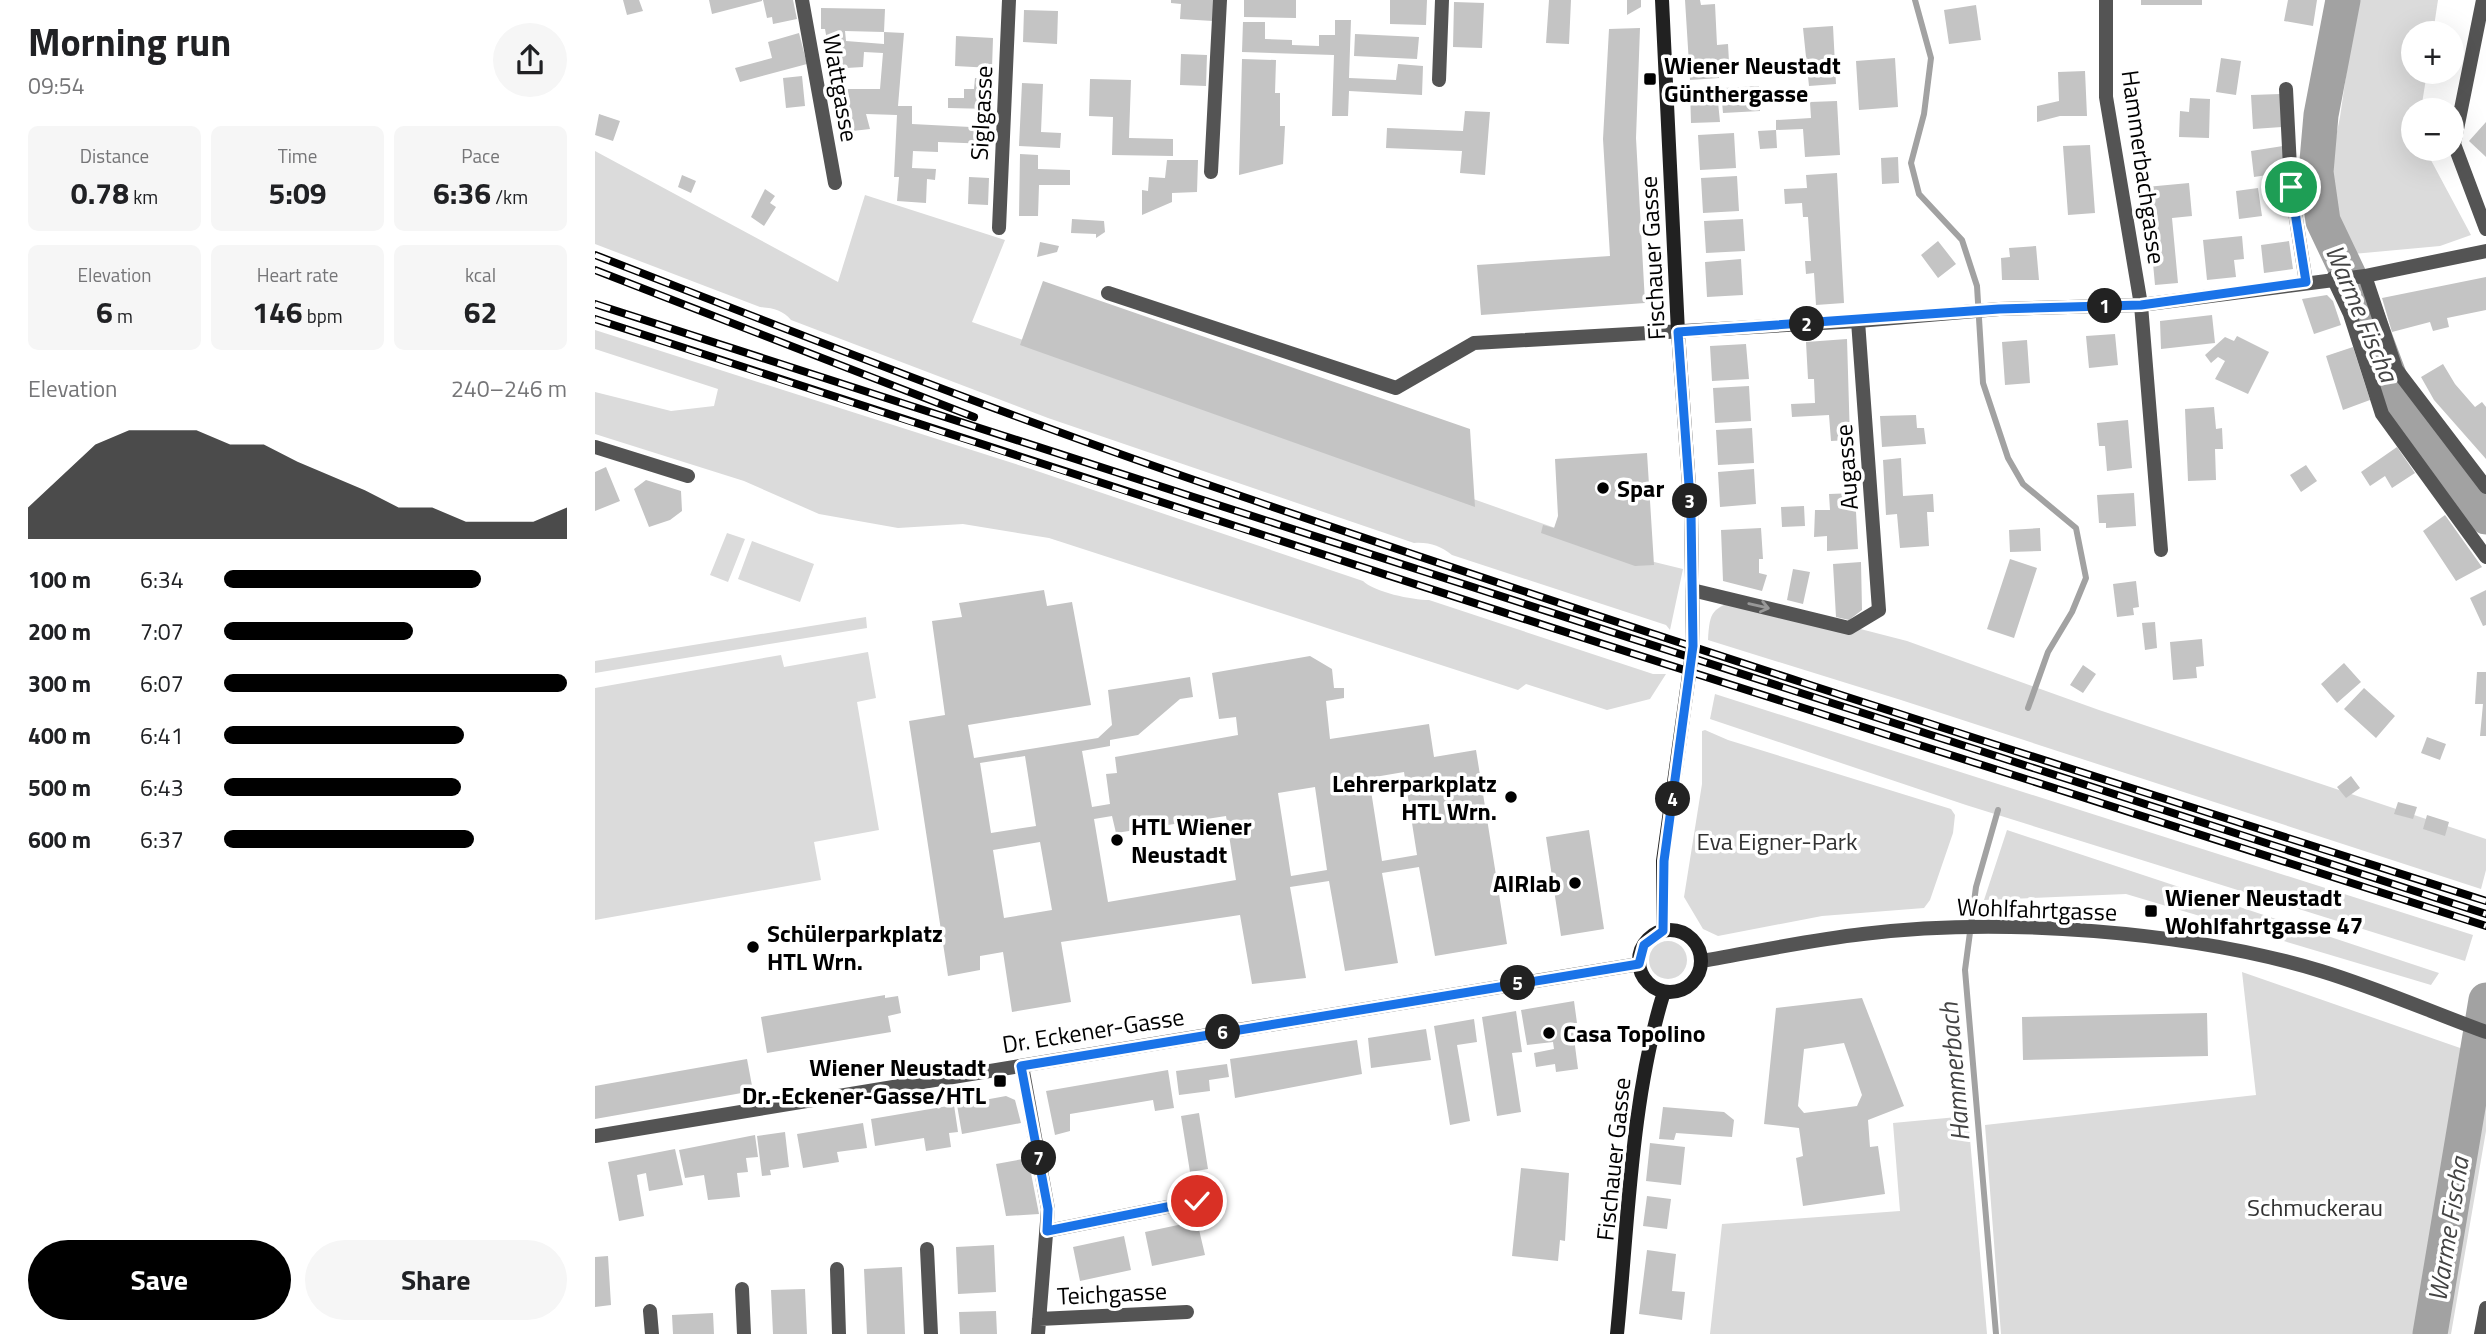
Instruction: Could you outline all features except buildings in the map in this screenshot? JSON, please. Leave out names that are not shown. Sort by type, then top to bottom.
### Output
[{"type":"main road","name":"Fischauer Gasse","points":[[1662,0],[1678,332],[1691,513],[1693,646],[1664,861],[1663,931]]},
{"type":"main road","points":[[1663,931],[1677,931],[1693,941],[1701,961],[1700,970],[1689,986],[1682,990],[1664,992],[1648,983],[1639,964],[1644,945],[1663,931]]},
{"type":"main road","name":"Fischauer Gasse","points":[[1617,1334],[1641,1097],[1650,1043],[1664,992]]},
{"type":"street","name":"Wattgasse","points":[[802,0],[835,183]]},
{"type":"street","name":"Siglgasse","points":[[999,228],[1009,0]]},
{"type":"street","points":[[1211,172],[1220,0]]},
{"type":"street","points":[[1439,80],[1442,0]]},
{"type":"street","name":"Hammerbachgasse","points":[[2106,0],[2106,97],[2141,305],[2161,550]]},
{"type":"street","points":[[2483,0],[2454,144],[2486,229]]},
{"type":"street","points":[[2286,89],[2291,187],[2306,282]]},
{"type":"street","points":[[1108,293],[1395,387],[1474,344],[1858,321],[1999,309],[2141,305],[2333,278],[2365,276],[2486,251]]},
{"type":"street","points":[[2365,276],[2396,369],[2486,486]]},
{"type":"street","points":[[2333,278],[2350,314],[2382,414],[2486,557]]},
{"type":"street","name":"Augasse","points":[[1692,590],[1849,628],[1879,610],[1858,321]]},
{"type":"street","points":[[595,447],[688,476]]},
{"type":"street","name":"Wohlfahrtgasse","points":[[1701,961],[1863,934],[1953,928],[2133,936],[2235,950],[2322,971],[2486,1032]]},
{"type":"street","name":"Dr. Eckener-Gasse","points":[[595,1136],[1639,964]]},
{"type":"street","name":"Teichgasse","points":[[1021,1066],[1048,1209],[1039,1327],[1187,1312]]},
{"type":"street","points":[[1047,1231],[1197,1201]]},
{"type":"street","points":[[927,1249],[931,1334]]},
{"type":"street","points":[[837,1269],[839,1334]]},
{"type":"street","points":[[742,1289],[744,1334]]},
{"type":"street","points":[[2481,1334],[2486,1307]]},
{"type":"street","points":[[650,1311],[652,1334]]},
{"type":"green space","points":[[2357,0],[2438,0],[2435,21],[2401,21],[2401,84],[2425,84],[2423,98],[2401,98],[2401,161],[2431,161],[2471,235],[2440,246],[2353,254],[2333,222],[2328,176],[2340,117]]},
{"type":"green space","points":[[595,151],[838,282],[865,195],[1005,240],[972,322],[1646,560],[1683,569],[1670,630],[1666,625],[1452,555],[1435,545],[1414,543],[1048,418],[791,320],[777,310],[760,307],[595,244]]},
{"type":"green space","points":[[595,330],[1031,469],[1363,581],[1384,592],[1429,600],[1653,674],[1666,674],[1650,699],[1607,710],[1526,684],[1518,690],[1049,538],[963,524],[898,528],[819,514],[744,481],[595,434],[595,392],[671,411],[714,406],[718,389],[595,349]]},
{"type":"green space","points":[[727,533],[745,539],[728,582],[710,575]]},
{"type":"green space","points":[[752,541],[814,564],[800,602],[738,579]]},
{"type":"green space","points":[[1740,598],[1907,641],[2099,710],[2486,839],[2486,870],[2481,889],[1708,640],[1714,612]]},
{"type":"green space","points":[[866,617],[867,628],[595,673],[595,661]]},
{"type":"green space","points":[[868,652],[876,698],[857,702],[879,830],[814,842],[821,880],[595,920],[595,688],[781,655],[784,667]]},
{"type":"green space","points":[[1715,694],[2473,935],[2465,961],[1966,805],[1710,719]]},
{"type":"green space","name":"Eva Eigner-Park","points":[[1702,731],[1728,740],[1951,809],[1955,815],[1953,833],[1930,900],[1924,908],[1822,916],[1718,936],[1703,929],[1684,897],[1702,784]]},
{"type":"green space","points":[[2007,830],[2439,973],[2431,985],[2126,894],[1984,900]]},
{"type":"green space","points":[[1668,941],[1682,946],[1687,960],[1682,974],[1668,979],[1654,974],[1649,960],[1654,946]]},
{"type":"green space","name":"Schmuckerau","points":[[2242,972],[2486,1057],[2486,1131],[2451,1334],[2001,1334],[1985,1125],[2256,1095]]},
{"type":"green space","points":[[1968,1116],[1987,1334],[1710,1334],[1722,1224],[1900,1211],[1893,1123]]},
{"type":"waterway","name":"Hammerbach","points":[[1915,0],[1931,58],[1924,114],[1911,163],[1919,194],[1962,240],[1977,286],[1983,383],[2008,458],[2023,484],[2076,528],[2086,578],[2072,612],[2048,652],[2028,708]]},
{"type":"waterway","name":"Warme Fischa","points":[[2343,0],[2321,115],[2316,172],[2323,221],[2362,303],[2396,394],[2410,419],[2486,517]]},
{"type":"waterway","name":"Hammerbach","points":[[1996,1334],[1965,970],[1976,887],[1998,810]]},
{"type":"waterway","name":"Warme Fischa","points":[[2430,1334],[2486,1000]]},
{"type":"railway","points":[[595,255],[993,408],[1235,494],[1703,650],[2486,901]]},
{"type":"railway","points":[[595,270],[974,417]]},
{"type":"railway","points":[[595,304],[2486,914]]},
{"type":"railway","points":[[595,319],[2486,926]]},
{"type":"place","name":"Wiener Neustadt Günthergasse","points":[[1650,79]]},
{"type":"place","name":"Spar","points":[[1603,488]]},
{"type":"place","name":"Lehrerparkplatz HTL Wrn.","points":[[1511,797]]},
{"type":"place","name":"HTL Wiener Neustadt","points":[[1117,840]]},
{"type":"place","name":"AIRlab","points":[[1575,883]]},
{"type":"place","name":"Wiener Neustadt Wohlfahrtgasse 47","points":[[2151,911]]},
{"type":"place","name":"Schülerparkplatz HTL Wrn.","points":[[753,947]]},
{"type":"place","name":"Casa Topolino","points":[[1549,1033]]},
{"type":"place","name":"Wiener Neustadt Dr.-Eckener-Gasse/HTL","points":[[1000,1081]]},
{"type":"route","points":[[1197,1201],[1047,1231],[1048,1209],[1021,1066],[1639,964],[1644,945],[1651,937],[1663,931],[1664,861],[1693,646],[1691,513],[1678,332],[1999,309],[2141,305],[2306,282],[2291,187]]}]
